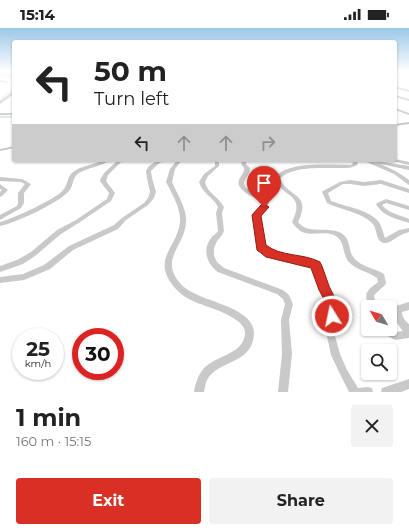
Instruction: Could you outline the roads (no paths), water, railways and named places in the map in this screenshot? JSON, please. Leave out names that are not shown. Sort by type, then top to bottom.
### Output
[{"type":"street","points":[[0,103],[12,94]]},
{"type":"street","points":[[397,97],[409,100]]},
{"type":"street","points":[[397,110],[409,114]]},
{"type":"street","points":[[0,114],[12,114]]},
{"type":"street","points":[[397,124],[409,124]]},
{"type":"street","points":[[0,150],[12,147]]},
{"type":"street","points":[[397,161],[409,164]]},
{"type":"street","points":[[0,224],[13,221],[60,195],[68,188],[73,174],[104,162]]},
{"type":"street","points":[[0,269],[13,265],[29,257],[58,232],[78,221],[109,200],[112,193],[103,181],[103,178],[106,173],[119,162]]},
{"type":"street","points":[[0,280],[24,277],[47,267],[71,248],[112,229],[146,204],[151,198],[153,192],[148,179],[148,174],[153,166],[159,162]]},
{"type":"street","points":[[178,162],[173,169],[169,182],[182,211],[183,221],[181,232],[168,258],[170,275],[177,286],[188,295],[240,316],[247,324],[249,334],[247,345],[243,350],[214,365],[204,374],[201,380],[199,392]]},
{"type":"street","points":[[217,162],[214,170],[206,175],[202,182],[205,190],[217,199],[221,207],[218,215],[221,229],[219,234],[214,239],[210,249],[210,256],[214,264],[221,270],[280,292],[286,297],[288,304],[285,320],[287,354],[283,392]]},
{"type":"street","points":[[244,162],[243,164],[247,168],[247,173],[241,185],[244,189],[264,200],[266,203],[256,215],[259,244],[263,250],[270,254],[311,262],[318,267],[320,280],[332,306],[331,336],[336,355],[355,392]]},
{"type":"street","points":[[355,162],[356,164],[352,166],[305,168],[286,171],[279,175],[277,179],[281,186],[293,195],[299,203],[300,209],[295,222],[298,227],[310,232],[331,232],[340,235],[346,241],[348,255],[352,261],[359,266],[381,276],[382,283],[369,294],[370,300]]},
{"type":"street","points":[[369,162],[396,173],[409,183]]},
{"type":"street","points":[[379,162],[409,168]]},
{"type":"street","points":[[0,179],[22,181],[28,184],[21,193],[21,203],[19,207],[0,218]]},
{"type":"street","points":[[409,191],[381,182],[364,184],[350,182],[342,183],[325,192],[329,202],[360,213],[373,221],[381,233],[380,239],[385,241],[409,230]]},
{"type":"street","points":[[0,186],[5,190],[0,195]]},
{"type":"street","points":[[409,208],[386,202],[379,204],[380,208],[384,211],[409,222]]},
{"type":"street","points":[[409,306],[399,309],[398,314],[400,320],[409,330]]},
{"type":"street","points":[[397,336],[409,334]]},
{"type":"street","points":[[386,392],[409,384]]},
{"type":"street","points":[[360,392],[368,392]]},
{"type":"waterway","points":[[0,100],[7,93],[12,91]]},
{"type":"waterway","points":[[0,117],[12,117]]}]
